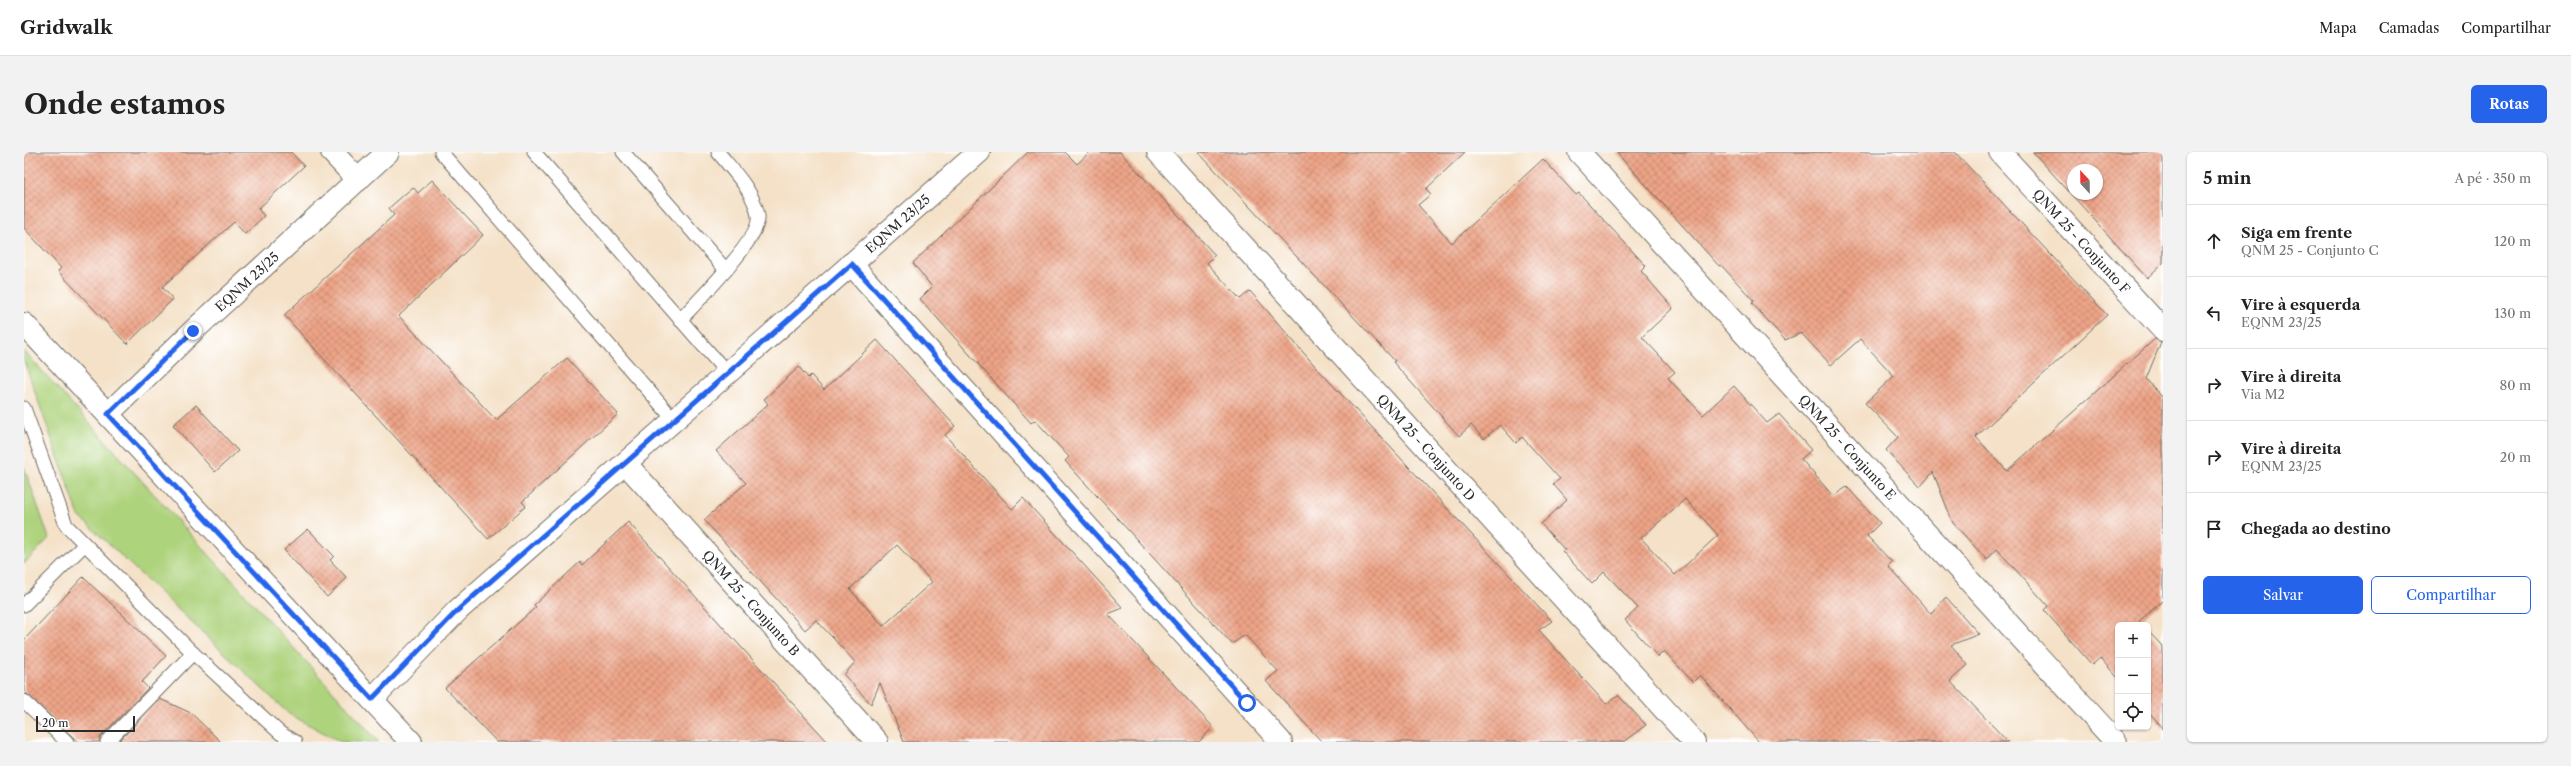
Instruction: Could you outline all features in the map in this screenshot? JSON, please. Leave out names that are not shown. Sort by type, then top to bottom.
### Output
[{"type":"street","points":[[332,152],[358,180]]},
{"type":"street","name":"EQNM 23/25","points":[[108,414],[388,152]]},
{"type":"street","name":"EQNM 23/25","points":[[372,699],[458,610],[675,421],[979,152]]},
{"type":"street","name":"QNM 25 - Conjunto D","points":[[1158,152],[1694,742]]},
{"type":"street","name":"QNM 25 - Conjunto E","points":[[1579,152],[2116,742]]},
{"type":"street","name":"QNM 25 - Conjunto F","points":[[2000,152],[2163,330]]},
{"type":"street","points":[[852,264],[1282,742]]},
{"type":"street","points":[[24,324],[411,742]]},
{"type":"street","name":"QNM 25 - Conjunto B","points":[[626,464],[877,742]]},
{"type":"lane","points":[[441,152],[675,421]]},
{"type":"lane","points":[[534,152],[728,374]]},
{"type":"lane","points":[[623,152],[726,270]]},
{"type":"lane","points":[[680,320],[726,270],[753,236],[759,218],[750,193],[718,152]]},
{"type":"lane","points":[[24,408],[66,525],[84,545],[193,653],[280,732],[295,742]]},
{"type":"lane","points":[[24,605],[84,545]]},
{"type":"lane","points":[[107,742],[193,653]]},
{"type":"lane","points":[[24,700],[67,742]]},
{"type":"green space","points":[[24,351],[379,742],[341,742],[289,714],[79,516],[24,361]]},
{"type":"green space","points":[[24,467],[49,538],[24,564]]},
{"type":"building","points":[[24,152],[291,152],[304,166],[258,209],[264,216],[245,234],[234,222],[162,287],[173,299],[127,344],[58,271],[61,268],[24,228]]},
{"type":"building","points":[[1028,152],[1065,152],[1077,164],[1090,152],[1120,152],[1215,255],[1207,263],[1240,299],[1250,291],[1315,366],[1552,621],[1539,630],[1606,704],[1618,695],[1646,725],[1623,742],[1322,742],[1266,681],[1278,671],[1245,635],[1232,644],[1065,461],[1069,457],[1035,420],[1031,423],[920,299],[932,287],[913,263]]},
{"type":"building","points":[[1198,152],[1465,152],[1426,189],[1431,194],[1418,205],[1452,243],[1543,159],[1576,195],[1579,193],[1646,266],[1641,271],[1673,308],[1642,337],[1675,372],[1668,378],[1703,415],[1734,386],[1767,423],[1779,414],[1811,450],[1801,459],[1833,496],[1847,487],[1880,523],[1867,536],[1892,562],[1888,566],[1931,614],[1946,597],[1979,634],[1951,645],[1968,665],[1950,681],[2008,742],[1759,742],[1700,675],[1693,682],[1664,651],[1658,657],[1625,620],[1638,608],[1604,572],[1592,584],[1562,551],[1565,550],[1541,524],[1567,500],[1553,484],[1560,479],[1522,437],[1516,443],[1500,425],[1484,439],[1471,425],[1459,436],[1393,362],[1395,361]],"holes":[[[1685,499],[1718,535],[1675,575],[1641,538]]]},
{"type":"building","points":[[1616,152],[1955,152],[2107,315],[1976,437],[2007,471],[2155,339],[2161,342],[2146,379],[2163,398],[2163,601],[2139,621],[2140,622],[2115,622],[2115,675],[2100,658],[2092,665],[2044,610],[2048,606],[1997,549],[1987,560],[1953,523],[1933,472],[1920,487],[1886,450],[1898,437],[1865,403],[1894,376],[1860,339],[1831,365],[1801,333],[1785,340],[1752,303],[1754,301],[1721,265],[1719,266]]},
{"type":"building","points":[[2033,152],[2163,152],[2163,263],[2147,278],[2076,200],[2103,200],[2103,164],[2067,164],[2067,190]]},
{"type":"building","points":[[432,180],[483,235],[399,316],[496,420],[567,358],[618,414],[522,502],[526,506],[488,539],[284,315],[394,215],[389,208],[413,187],[418,193]]},
{"type":"building","points":[[877,340],[955,426],[945,435],[1012,509],[1023,498],[1123,608],[1108,614],[1213,727],[1199,742],[904,742],[880,683],[871,704],[844,675],[855,662],[816,620],[805,630],[704,520],[746,483],[716,451],[768,404],[764,399],[799,367],[808,378],[811,375],[824,390]],"holes":[[[897,545],[932,582],[883,626],[850,589]]]},
{"type":"building","points":[[196,405],[238,451],[215,472],[173,425]]},
{"type":"building","points":[[628,522],[828,742],[497,742],[445,688],[536,607],[534,605],[580,562],[582,565]]},
{"type":"building","points":[[308,529],[334,556],[330,560],[347,578],[327,597],[284,550]]},
{"type":"building","points":[[83,577],[166,656],[142,682],[148,688],[101,736],[99,742],[78,742],[24,691],[24,640]]},
{"type":"building","points":[[2151,634],[2163,647],[2163,729],[2151,715]]},
{"type":"building","points":[[160,699],[191,713],[221,742],[118,742]]},
{"type":"route","points":[[193,331],[108,414],[372,699],[458,610],[852,264],[1247,703]]}]
